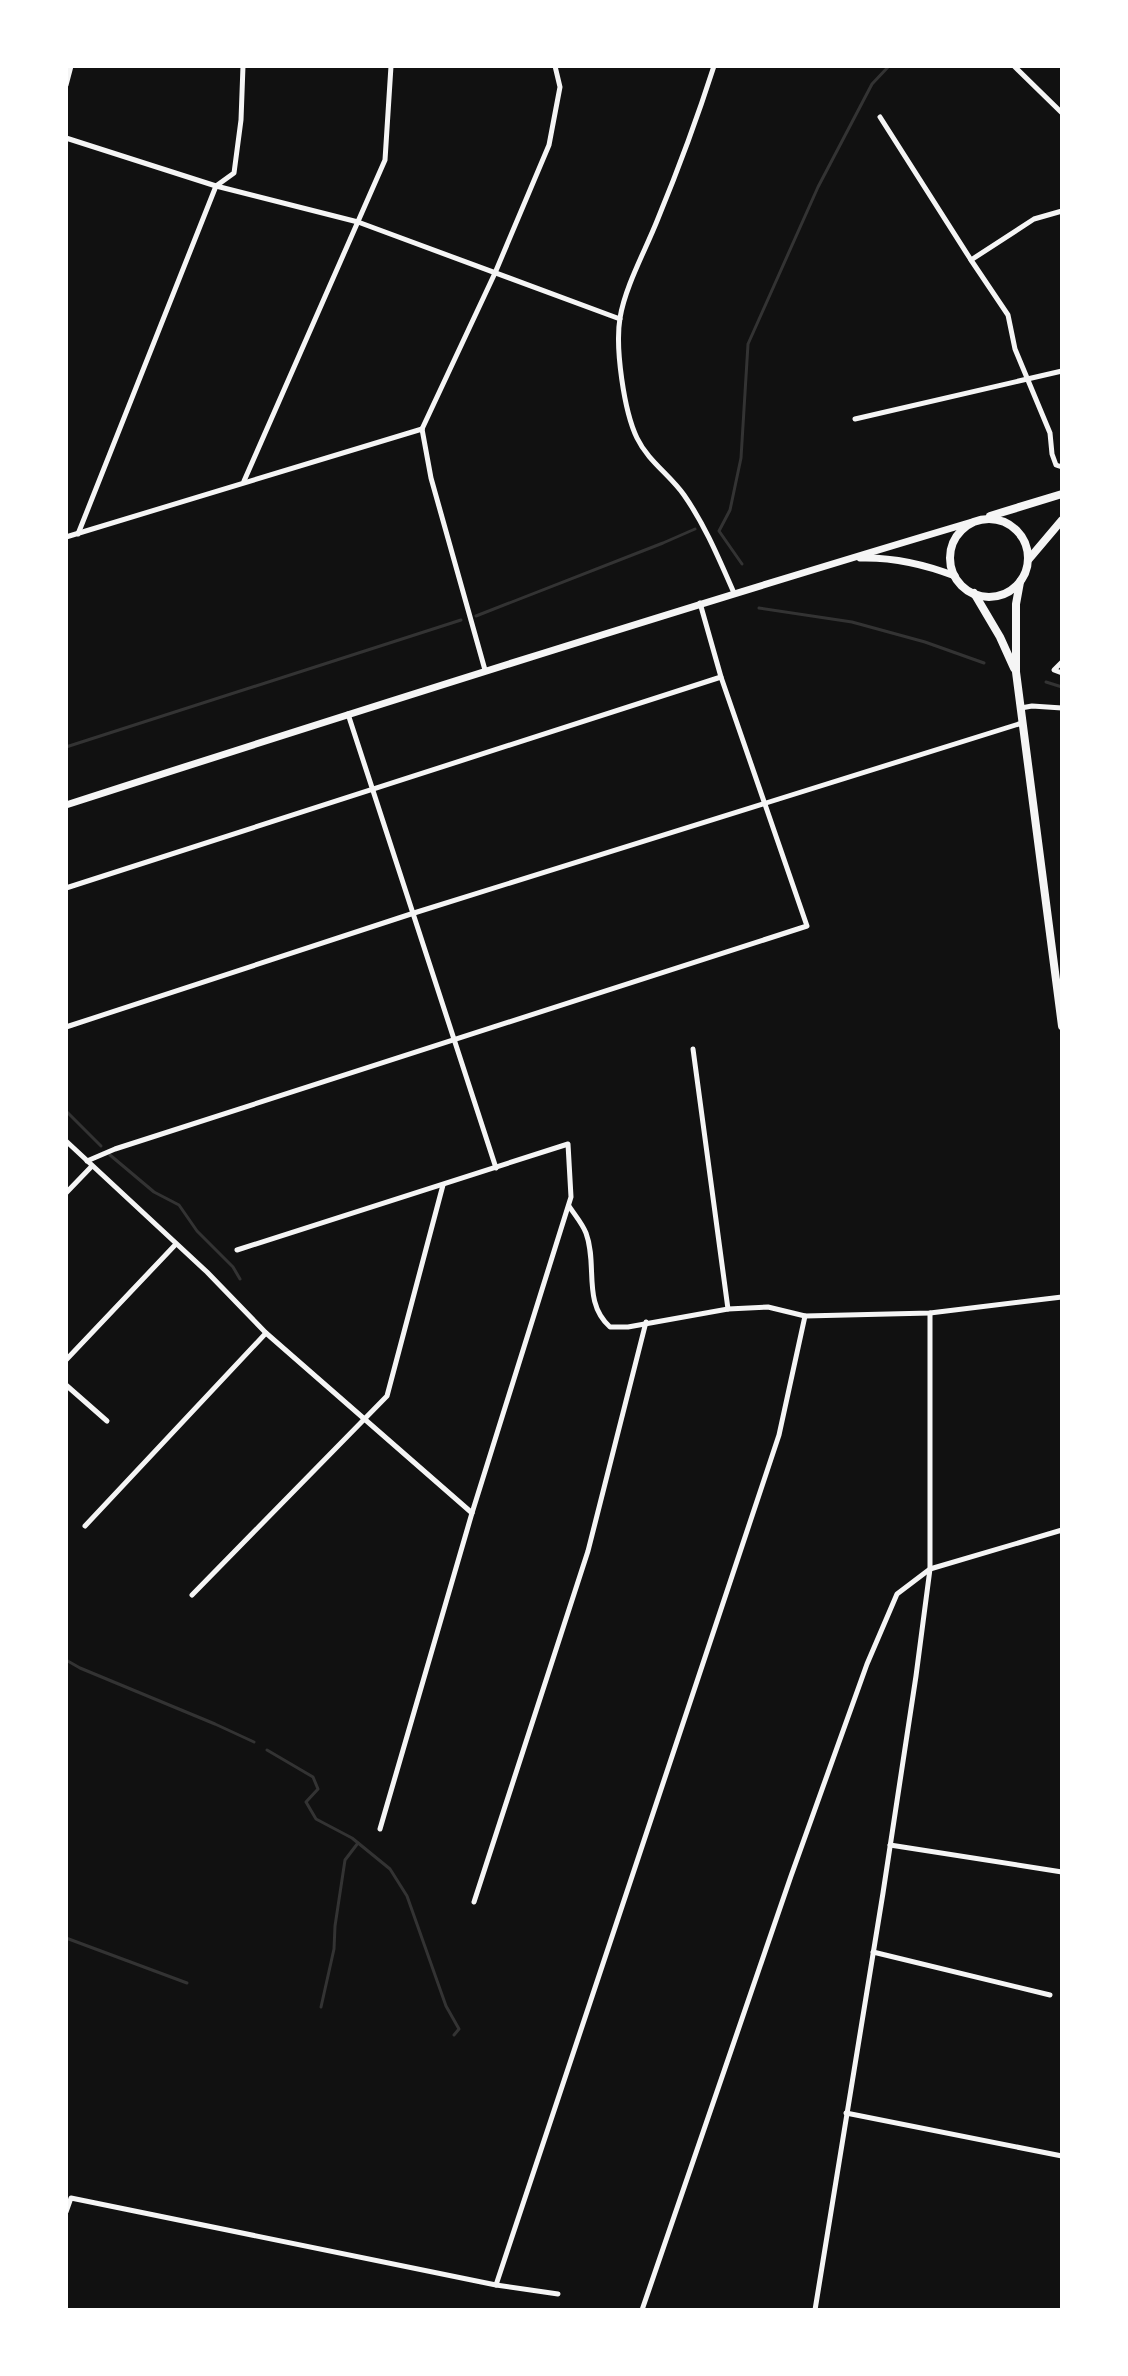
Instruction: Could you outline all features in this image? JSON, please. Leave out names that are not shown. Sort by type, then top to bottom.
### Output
[{"type":"main road","points":[[66,805],[485,670],[1062,494]]},
{"type":"main road","points":[[1020,582],[999,596],[986,597],[963,587],[951,564],[954,540],[976,521],[991,519],[1014,527],[1027,547],[1026,571],[1020,582],[1016,604],[1016,672],[1062,1026]]},
{"type":"main road","points":[[1028,559],[1062,520]]},
{"type":"main road","points":[[850,558],[902,561],[955,576]]},
{"type":"main road","points":[[974,593],[1016,672]]},
{"type":"street","points":[[66,85],[71,66]]},
{"type":"street","points":[[78,534],[216,186],[234,173],[241,120],[243,66]]},
{"type":"street","points":[[244,481],[385,160],[391,66]]},
{"type":"street","points":[[485,670],[431,478],[422,429],[495,273],[549,145],[560,87],[555,66]]},
{"type":"street","points":[[714,66],[672,185],[627,294],[620,319],[620,355],[626,404],[638,440],[698,516],[734,593]]},
{"type":"street","points":[[1014,66],[1062,113]]},
{"type":"street","points":[[880,117],[1008,315],[1015,349],[1050,433],[1052,454],[1056,465],[1062,467]]},
{"type":"street","points":[[66,138],[216,186],[358,222],[620,319]]},
{"type":"street","points":[[971,260],[1034,219],[1062,211]]},
{"type":"street","points":[[855,419],[1062,371]]},
{"type":"street","points":[[66,537],[422,429]]},
{"type":"street","points":[[66,1193],[90,1164],[115,1149],[807,926],[721,677],[700,603]]},
{"type":"street","points":[[1062,662],[1054,670],[1062,673]]},
{"type":"street","points":[[66,888],[721,677]]},
{"type":"street","points":[[1020,708],[1062,708]]},
{"type":"street","points":[[348,714],[496,1168]]},
{"type":"street","points":[[66,1027],[414,913],[1022,722]]},
{"type":"street","points":[[693,1049],[728,1309]]},
{"type":"street","points":[[66,1141],[207,1272],[266,1333],[472,1513]]},
{"type":"street","points":[[237,1250],[568,1144],[571,1197],[472,1513],[380,1829]]},
{"type":"street","points":[[192,1595],[387,1396],[443,1185]]},
{"type":"street","points":[[568,1205],[585,1232],[592,1268],[593,1299],[600,1318],[610,1327],[628,1327],[728,1309],[768,1307],[805,1316],[930,1313],[1062,1297]]},
{"type":"street","points":[[66,1360],[176,1244]]},
{"type":"street","points":[[815,2310],[890,1845],[930,1569],[930,1313]]},
{"type":"street","points":[[496,2285],[779,1435],[805,1316]]},
{"type":"street","points":[[474,1902],[588,1551],[646,1322]]},
{"type":"street","points":[[85,1526],[266,1333]]},
{"type":"street","points":[[66,1385],[107,1421]]},
{"type":"street","points":[[642,2310],[791,1876],[867,1664],[897,1594],[930,1569],[1062,1530]]},
{"type":"street","points":[[890,1845],[1062,1872]]},
{"type":"street","points":[[873,1952],[1050,1995]]},
{"type":"street","points":[[846,2113],[1062,2156]]},
{"type":"street","points":[[66,2212],[71,2198],[496,2285],[558,2294]]},
{"type":"waterway","points":[[742,564],[719,531],[730,510],[741,458],[748,344],[818,187],[872,84],[889,66]]},
{"type":"waterway","points":[[476,616],[695,529]]},
{"type":"waterway","points":[[759,608],[852,622],[925,642],[984,663]]},
{"type":"waterway","points":[[66,747],[461,620]]},
{"type":"waterway","points":[[1046,682],[1062,687]]},
{"type":"waterway","points":[[66,1111],[101,1146]]},
{"type":"waterway","points":[[110,1155],[154,1192],[179,1205],[197,1231],[233,1267],[240,1279]]},
{"type":"waterway","points":[[66,1660],[254,1742]]},
{"type":"waterway","points":[[267,1750],[313,1777],[318,1789],[306,1802],[316,1819],[352,1838],[390,1869],[407,1896],[446,2006],[459,2029],[454,2035]]},
{"type":"waterway","points":[[321,2007],[334,1949],[345,1860],[358,1843]]},
{"type":"waterway","points":[[66,1938],[187,1983]]}]
